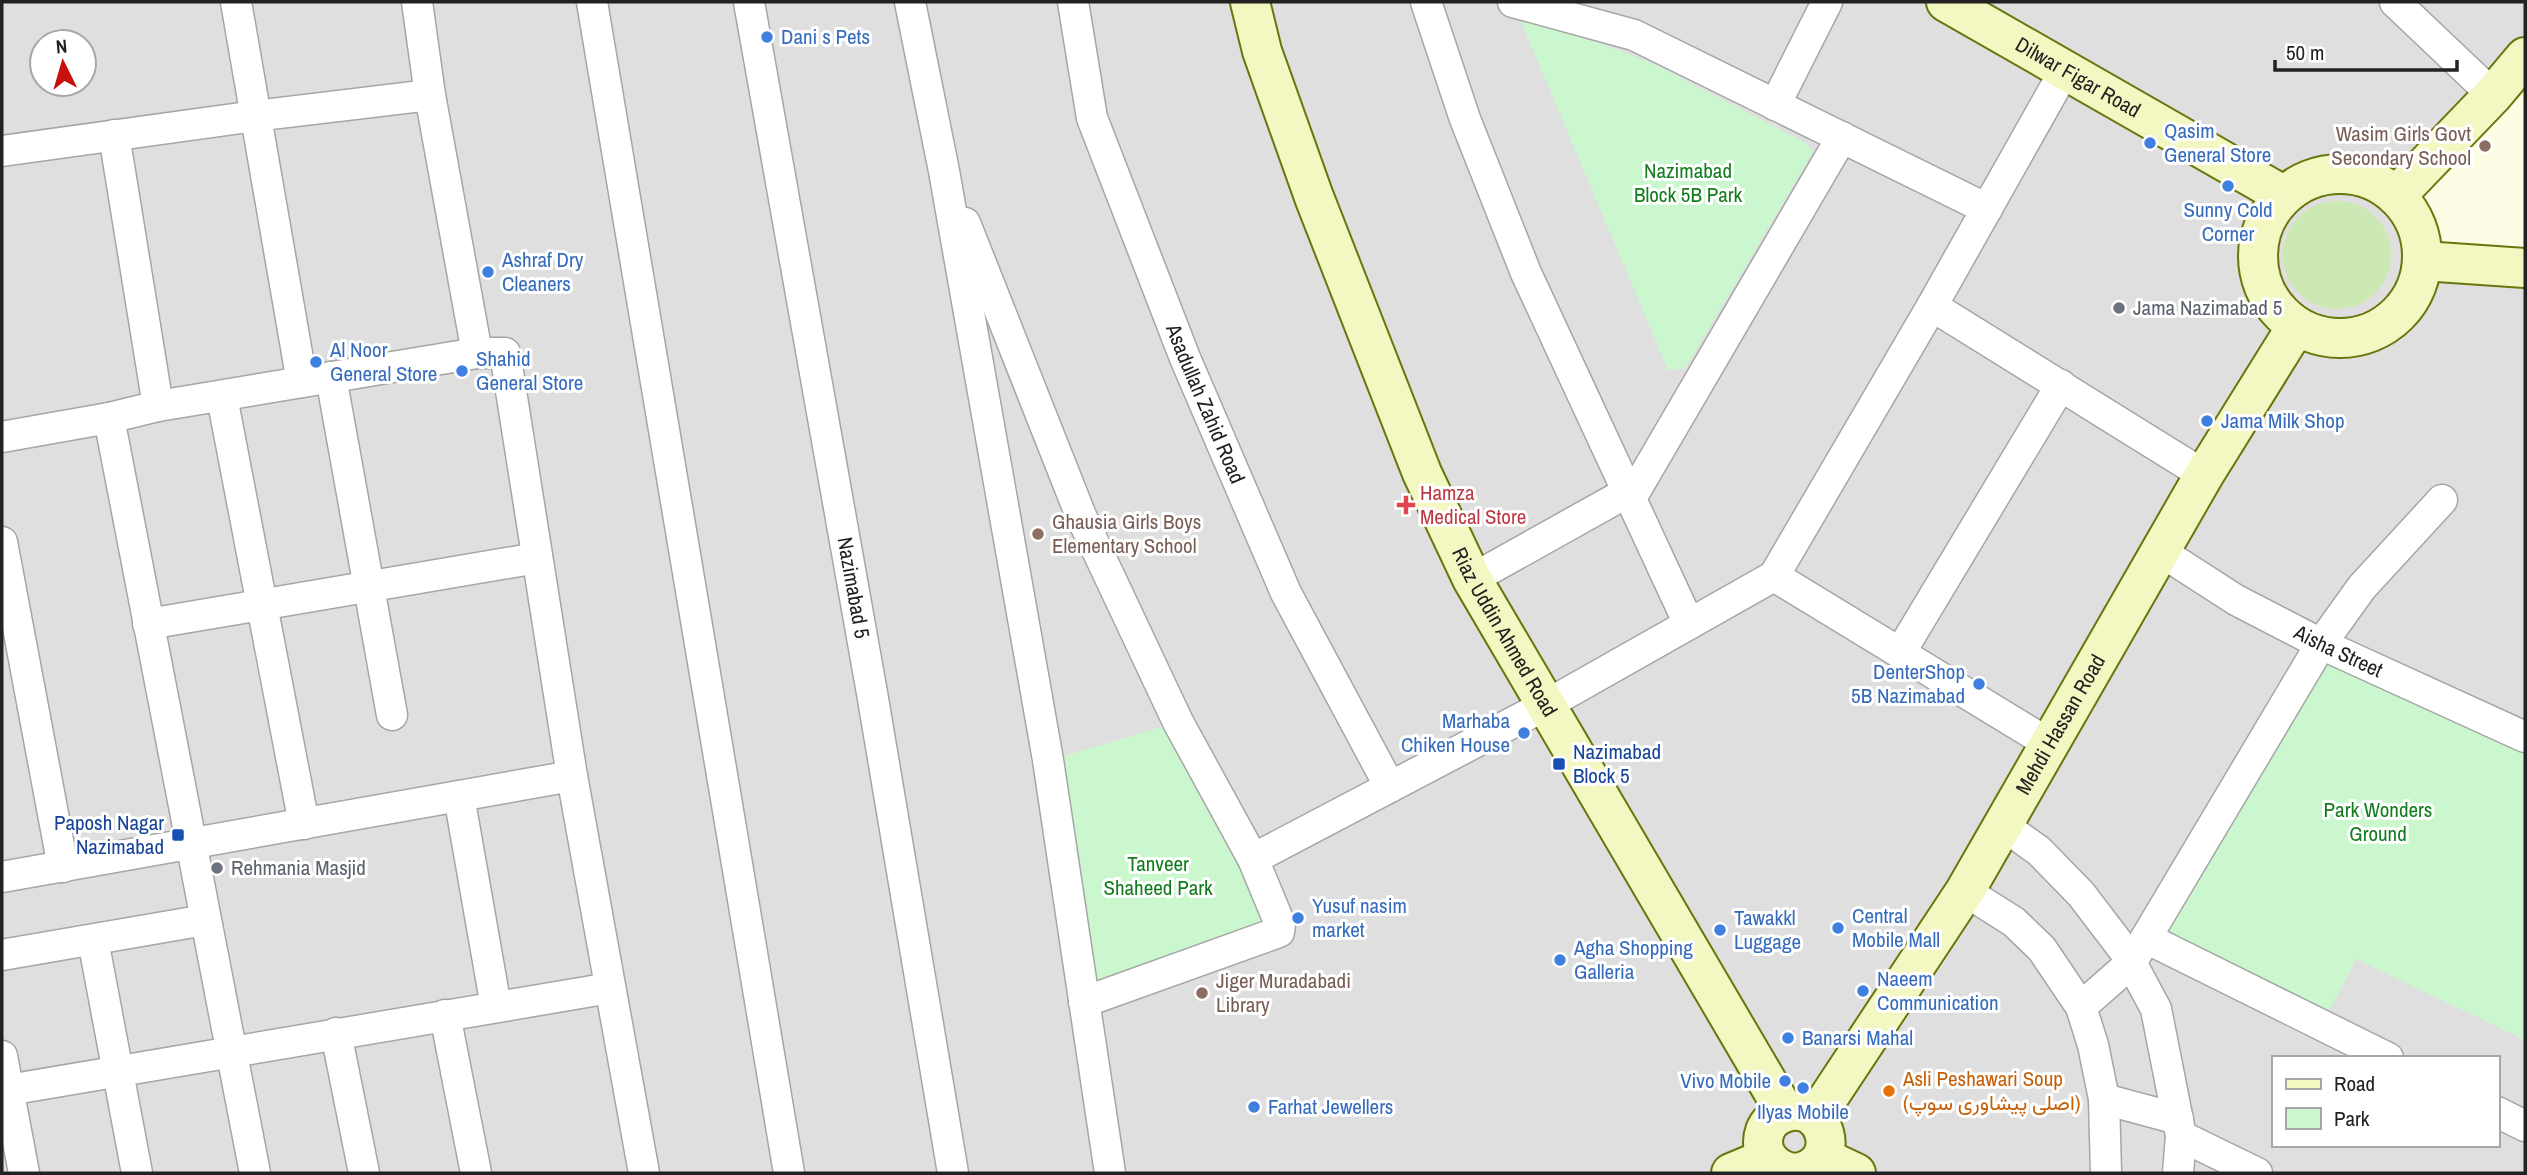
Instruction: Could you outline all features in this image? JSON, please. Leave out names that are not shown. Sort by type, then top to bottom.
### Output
[{"type":"street","points":[[236,2],[302,382]]},
{"type":"street","points":[[417,2],[430,95],[477,353]]},
{"type":"street","points":[[592,2],[789,1173]]},
{"type":"street","name":"Nazimabad 5","points":[[749,2],[872,693],[953,1173]]},
{"type":"street","points":[[910,2],[944,171],[1048,761],[1110,1173]]},
{"type":"street","name":"Asadullah Zahid Road","points":[[1073,2],[1091,118],[1185,358],[1286,593],[1390,787]]},
{"type":"street","name":"Riaz Uddin Ahmed Road","points":[[1250,2],[1262,51],[1314,197],[1422,473],[1472,579],[1546,705],[1800,1115],[1822,1126],[1826,1136],[1795,1165]]},
{"type":"street","points":[[1426,2],[1465,119],[1525,273],[1689,624]]},
{"type":"street","points":[[1513,2],[1634,35],[1987,209]]},
{"type":"street","points":[[1775,105],[1827,2]]},
{"type":"street","name":"Dilwar Figar Road","points":[[1946,2],[2283,195]]},
{"type":"street","points":[[2395,2],[2493,95]]},
{"type":"street","points":[[2396,196],[2493,95],[2525,57]]},
{"type":"street","points":[[1253,859],[1546,705],[1774,576],[1932,306],[2065,70]]},
{"type":"street","points":[[2,151],[430,95]]},
{"type":"street","points":[[114,135],[158,406]]},
{"type":"street","points":[[1472,579],[1628,496],[1842,137]]},
{"type":"street","points":[[944,171],[1082,516],[1178,722],[1253,859],[1280,924],[1279,932],[1084,1002]]},
{"type":"street","points":[[2352,174],[2372,180],[2396,196],[2414,219],[2423,261],[2414,295],[2396,317],[2375,331],[2347,338],[2319,336],[2296,327],[2275,307],[2261,282],[2257,266],[2259,237],[2270,211],[2283,195],[2304,181],[2323,175],[2352,174]]},
{"type":"street","points":[[2423,261],[2525,268]]},
{"type":"street","points":[[1932,306],[2204,475]]},
{"type":"street","name":"Mehdi Hassan Road","points":[[1795,1165],[1763,1140],[1765,1131],[1776,1116],[1800,1115],[1965,891],[2204,475],[2296,327]]},
{"type":"street","points":[[2,437],[109,418],[158,406],[331,377],[477,353],[505,353],[572,776],[644,1173]]},
{"type":"street","points":[[331,377],[392,715]]},
{"type":"street","points":[[1900,653],[2061,385]]},
{"type":"street","points":[[222,397],[304,824]]},
{"type":"street","points":[[109,418],[255,1173]]},
{"type":"street","points":[[2081,1007],[2138,951],[2321,644],[2362,587],[2442,500]]},
{"type":"street","points":[[2,542],[63,867]]},
{"type":"street","name":"Aisha Street","points":[[2160,551],[2236,600],[2321,644],[2525,737]]},
{"type":"street","points":[[148,624],[537,558]]},
{"type":"street","points":[[1774,576],[2048,743]]},
{"type":"street","points":[[2,877],[572,776]]},
{"type":"street","points":[[460,796],[496,1007]]},
{"type":"street","points":[[2003,825],[2039,851],[2138,951],[2383,1056]]},
{"type":"street","points":[[1965,891],[2014,922],[2042,949],[2081,1007],[2093,1045],[2104,1099],[2106,1173]]},
{"type":"street","points":[[2,955],[205,920]]},
{"type":"street","points":[[93,940],[137,1173]]},
{"type":"street","points":[[2138,951],[2156,1009],[2180,1128],[2178,1173]]},
{"type":"street","points":[[5,1090],[610,988]]},
{"type":"street","points":[[445,1015],[476,1173]]},
{"type":"street","points":[[336,1033],[364,1173]]},
{"type":"street","points":[[2,1056],[5,1090],[24,1173]]},
{"type":"street","points":[[2104,1099],[2180,1128],[2257,1173]]},
{"type":"street","points":[[2499,1113],[2525,1126]]},
{"type":"street","points":[[1731,1173],[1795,1165],[1856,1173]]},
{"type":"shaded area","points":[[2,2],[2525,2],[2525,1173],[2,1173]]},
{"type":"shaded area","name":"Wasim Girls Govt Secondary School","points":[[2525,57],[2525,268],[2423,261],[2414,219],[2396,196]]},
{"type":"green space","name":"Nazimabad Block 5B Park","points":[[1520,19],[1594,41],[1656,65],[1806,143],[1813,152],[1685,369],[1668,370]]},
{"type":"green space","points":[[2337,201],[2358,205],[2375,217],[2387,234],[2391,255],[2387,276],[2375,293],[2358,305],[2337,309],[2316,305],[2299,293],[2287,276],[2283,255],[2287,234],[2299,217],[2316,205]]},
{"type":"green space","name":"Park Wonders Ground","points":[[2321,644],[2525,737],[2525,1040],[2356,959],[2322,1025],[2146,938]]},
{"type":"green space","name":"Tanveer Shaheed Park","points":[[1178,722],[1279,932],[1084,1002],[1048,761]]},
{"type":"place","name":"Dani s Pets","points":[[767,37]]},
{"type":"place","name":"Qasim General Store","points":[[2150,143]]},
{"type":"place","name":"Wasim Girls Govt Secondary School","points":[[2485,146]]},
{"type":"place","name":"Sunny Cold Corner","points":[[2228,186]]},
{"type":"place","name":"Ashraf Dry Cleaners","points":[[488,272]]},
{"type":"place","name":"Jama Nazimabad 5","points":[[2119,308]]},
{"type":"place","name":"Al Noor General Store","points":[[316,362]]},
{"type":"place","name":"Shahid General Store","points":[[462,371]]},
{"type":"place","name":"Jama Milk Shop","points":[[2207,421]]},
{"type":"place","name":"Hamza Medical Store","points":[[1406,505]]},
{"type":"place","name":"Ghausia Girls Boys Elementary School","points":[[1038,534]]},
{"type":"place","name":"DenterShop 5B Nazimabad","points":[[1979,684]]},
{"type":"place","name":"Marhaba Chiken House","points":[[1524,733]]},
{"type":"place","name":"Nazimabad Block 5","points":[[1559,764]]},
{"type":"place","name":"Paposh Nagar Nazimabad","points":[[178,835]]},
{"type":"place","name":"Rehmania Masjid","points":[[217,868]]},
{"type":"place","name":"Yusuf nasim market","points":[[1298,918]]},
{"type":"place","name":"Central Mobile Mall","points":[[1838,928]]},
{"type":"place","name":"Tawakkl Luggage","points":[[1720,930]]},
{"type":"place","name":"Agha Shopping Galleria","points":[[1560,960]]},
{"type":"place","name":"Naeem Communication","points":[[1863,991]]},
{"type":"place","name":"Jiger Muradabadi Library","points":[[1202,993]]},
{"type":"place","name":"Banarsi Mahal","points":[[1788,1038]]},
{"type":"place","name":"Vivo Mobile","points":[[1785,1081]]},
{"type":"place","name":"Ilyas Mobile","points":[[1803,1088]]},
{"type":"place","name":"Asli Peshawari Soup (اصلی پیشاوری سوپ)","points":[[1889,1091]]},
{"type":"place","name":"Farhat Jewellers","points":[[1254,1107]]}]
